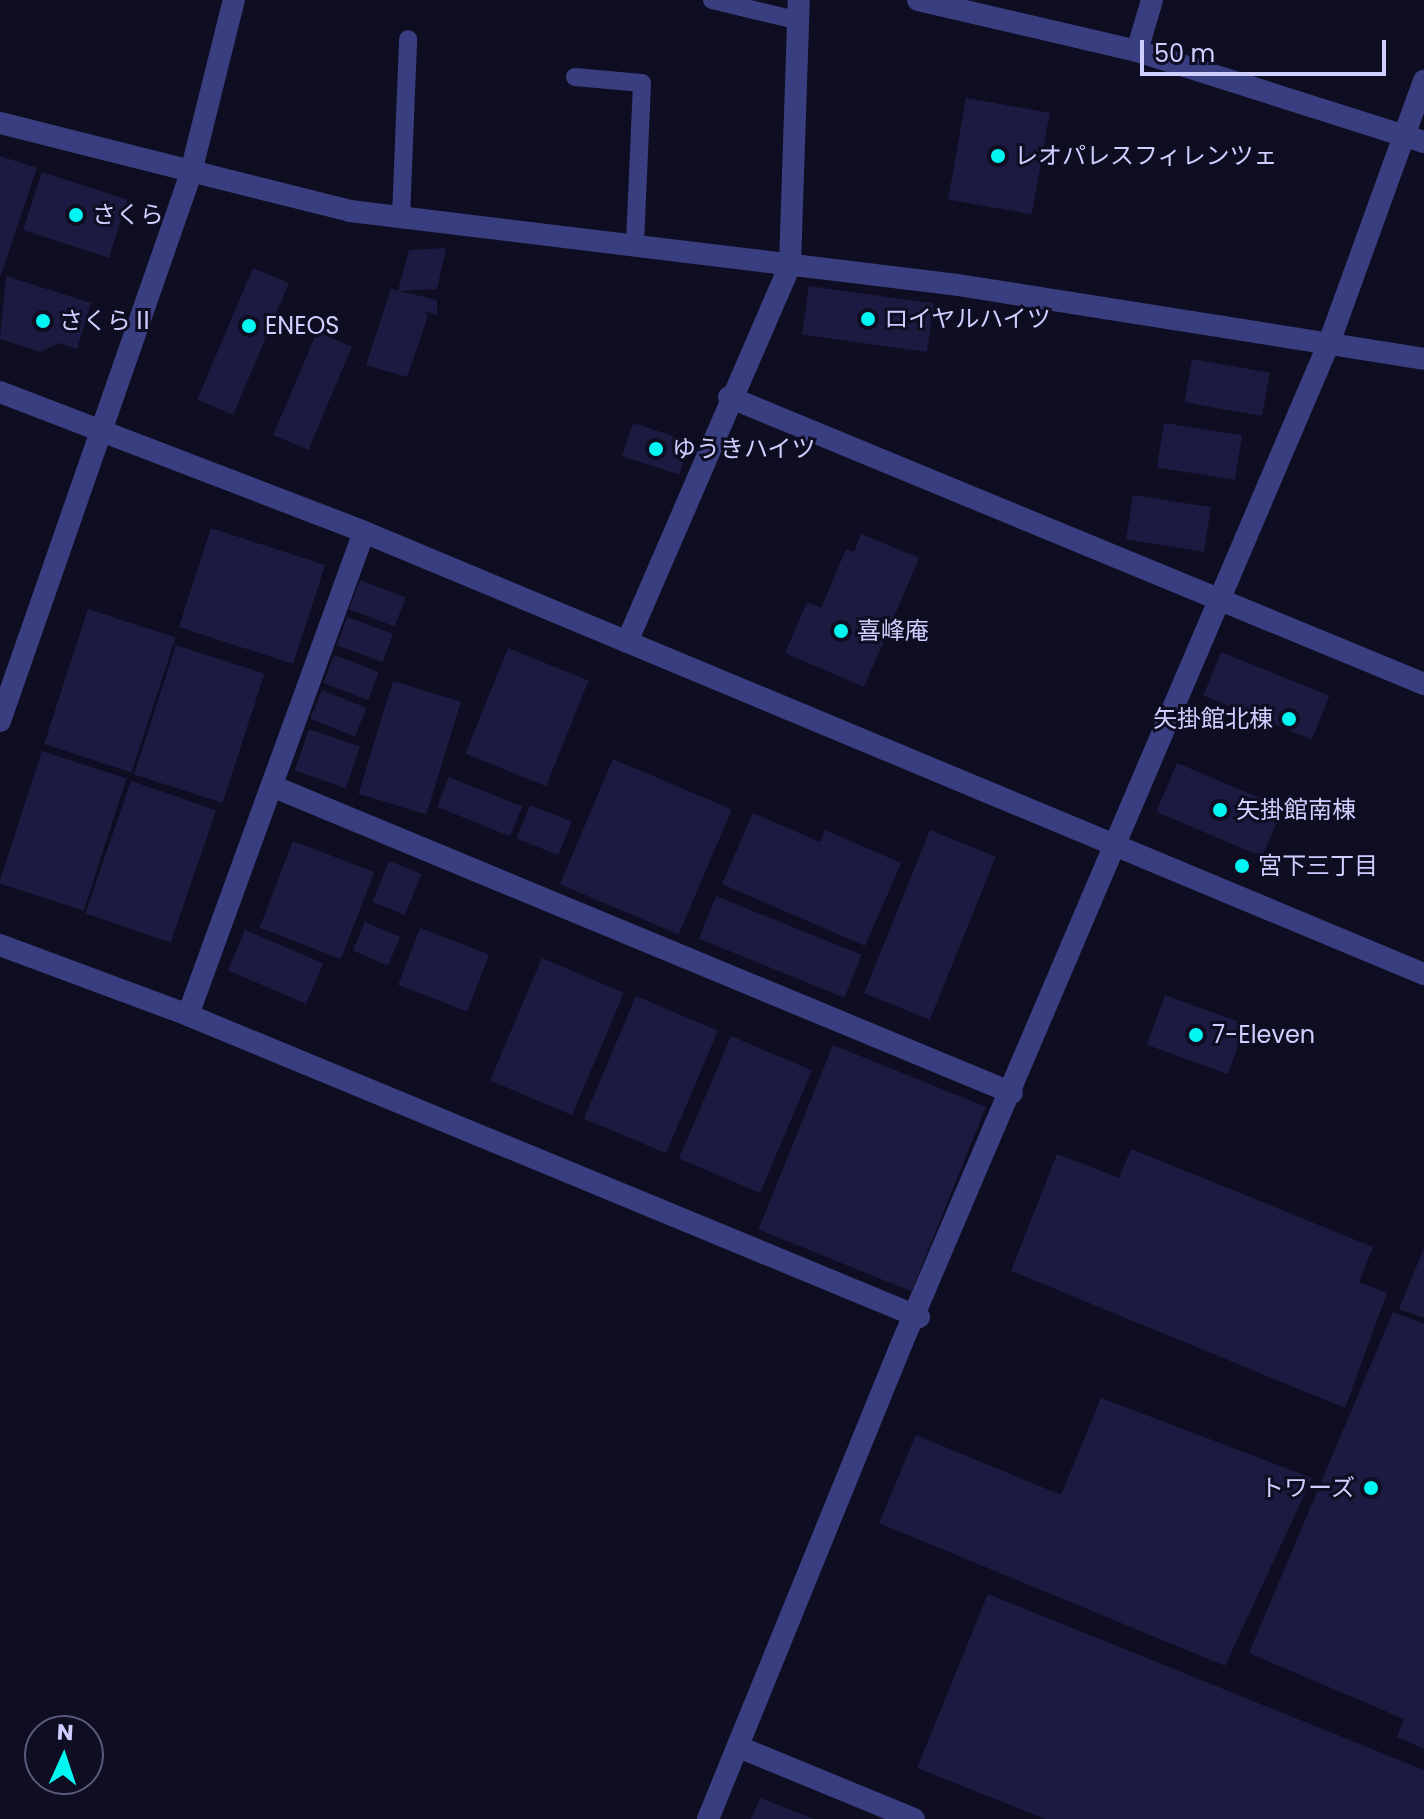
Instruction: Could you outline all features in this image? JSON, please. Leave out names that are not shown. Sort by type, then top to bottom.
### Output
[{"type":"street","points":[[0,721],[190,176],[234,0]]},
{"type":"street","points":[[918,0],[1137,51],[1415,139]]},
{"type":"street","points":[[1137,51],[1152,0]]},
{"type":"street","points":[[627,642],[729,397],[790,265],[798,10]]},
{"type":"street","points":[[708,1819],[902,1343],[919,1317],[1415,139],[1424,81]]},
{"type":"street","points":[[0,123],[190,176],[401,217],[790,265],[1424,359]]},
{"type":"street","points":[[0,392],[103,429],[364,532],[1424,974]]},
{"type":"street","points":[[729,397],[1424,684]]},
{"type":"street","points":[[188,1015],[364,532]]},
{"type":"street","points":[[272,786],[1012,1093]]},
{"type":"street","points":[[0,945],[188,1015],[919,1317]]},
{"type":"street","points":[[739,1747],[914,1819]]},
{"type":"lane","points":[[712,0],[798,10]]},
{"type":"lane","points":[[401,217],[408,39]]},
{"type":"lane","points":[[575,77],[642,83],[635,246]]},
{"type":"building","name":"レオパレスフィレンツェ","points":[[966,98],[1050,113],[1032,214],[948,199]]},
{"type":"building","points":[[0,156],[37,168],[1,275],[0,275]]},
{"type":"building","name":"さくら","points":[[42,172],[128,200],[109,258],[23,230]]},
{"type":"building","points":[[446,248],[437,289],[398,291],[409,250]]},
{"type":"building","points":[[253,268],[289,283],[233,415],[197,400]]},
{"type":"building","name":"さくらⅡ","points":[[6,276],[91,303],[77,349],[59,343],[40,352],[0,339]]},
{"type":"building","name":"ロイヤルハイツ","points":[[809,286],[934,304],[927,352],[802,335]]},
{"type":"building","points":[[391,289],[437,300],[437,315],[424,311],[428,316],[407,377],[366,365]]},
{"type":"building","points":[[317,332],[352,347],[308,450],[273,435]]},
{"type":"building","points":[[1192,359],[1270,373],[1262,416],[1184,402]]},
{"type":"building","name":"ゆうきハイツ","points":[[633,423],[690,442],[679,475],[622,456]]},
{"type":"building","points":[[1164,423],[1242,435],[1235,480],[1157,467]]},
{"type":"building","points":[[1133,495],[1211,507],[1204,552],[1126,539]]},
{"type":"building","points":[[211,528],[325,565],[293,664],[179,627]]},
{"type":"building","name":"喜峰庵","points":[[861,534],[919,558],[864,687],[785,653],[807,602],[821,608],[846,549],[854,552]]},
{"type":"building","points":[[360,580],[406,598],[395,627],[349,609]]},
{"type":"building","points":[[88,609],[175,637],[132,772],[44,744]]},
{"type":"building","points":[[347,617],[393,634],[383,662],[337,645]]},
{"type":"building","points":[[176,645],[264,674],[222,803],[134,774]]},
{"type":"building","points":[[508,648],[589,681],[546,786],[465,754]]},
{"type":"building","name":"矢掛館北棟","points":[[1221,652],[1329,696],[1312,739],[1203,696]]},
{"type":"building","points":[[334,655],[379,672],[368,700],[323,683]]},
{"type":"building","points":[[393,681],[461,702],[426,815],[359,794]]},
{"type":"building","points":[[322,690],[367,708],[355,737],[310,719]]},
{"type":"building","points":[[309,729],[360,747],[346,788],[295,771]]},
{"type":"building","points":[[42,751],[127,779],[84,911],[0,884]]},
{"type":"building","points":[[613,759],[732,809],[679,935],[560,884]]},
{"type":"building","name":"矢掛館南棟","points":[[1177,763],[1283,808],[1262,857],[1156,812]]},
{"type":"building","points":[[449,777],[522,807],[510,836],[437,807]]},
{"type":"building","points":[[131,781],[216,810],[171,943],[85,913]]},
{"type":"building","points":[[530,805],[572,822],[558,855],[517,838]]},
{"type":"building","points":[[753,813],[820,842],[825,830],[901,863],[865,946],[722,884]]},
{"type":"building","points":[[930,830],[996,857],[930,1020],[864,993]]},
{"type":"building","points":[[293,841],[374,872],[341,959],[260,928]]},
{"type":"building","points":[[389,861],[421,874],[405,915],[373,902]]},
{"type":"building","points":[[716,896],[862,955],[844,997],[699,939]]},
{"type":"building","points":[[365,922],[400,937],[388,965],[353,951]]},
{"type":"building","points":[[420,928],[489,955],[467,1011],[398,985]]},
{"type":"building","points":[[245,930],[323,963],[306,1004],[228,971]]},
{"type":"building","points":[[542,958],[624,993],[572,1115],[490,1080]]},
{"type":"building","name":"7-Eleven","points":[[1165,995],[1246,1024],[1228,1074],[1147,1045]]},
{"type":"building","points":[[636,996],[718,1031],[666,1153],[584,1118]]},
{"type":"building","points":[[731,1036],[812,1070],[760,1193],[679,1158]]},
{"type":"building","points":[[833,1045],[986,1107],[911,1291],[758,1230]]},
{"type":"building","points":[[1131,1149],[1373,1247],[1359,1282],[1387,1293],[1345,1408],[1011,1271],[1057,1154],[1119,1178]]},
{"type":"building","points":[[1424,1248],[1424,1318],[1399,1309]]},
{"type":"building","name":"トワーズ","points":[[1393,1312],[1424,1324],[1424,1749],[1397,1737],[1404,1719],[1249,1653]]},
{"type":"building","points":[[1101,1398],[1312,1478],[1225,1666],[879,1523],[916,1435],[1061,1495]]},
{"type":"building","points":[[988,1594],[1424,1770],[1424,1819],[1045,1819],[917,1768]]},
{"type":"building","points":[[760,1798],[814,1819],[751,1819]]},
{"type":"place","name":"レオパレスフィレンツェ","points":[[998,156]]},
{"type":"place","name":"さくら","points":[[76,215]]},
{"type":"place","name":"ロイヤルハイツ","points":[[868,319]]},
{"type":"place","name":"さくらⅡ","points":[[43,321]]},
{"type":"place","name":"ENEOS","points":[[249,326]]},
{"type":"place","name":"ゆうきハイツ","points":[[656,449]]},
{"type":"place","name":"喜峰庵","points":[[841,631]]},
{"type":"place","name":"矢掛館北棟","points":[[1289,719]]},
{"type":"place","name":"矢掛館南棟","points":[[1220,810]]},
{"type":"place","name":"宮下三丁目","points":[[1242,866]]},
{"type":"place","name":"7-Eleven","points":[[1196,1035]]},
{"type":"place","name":"トワーズ","points":[[1371,1488]]}]
